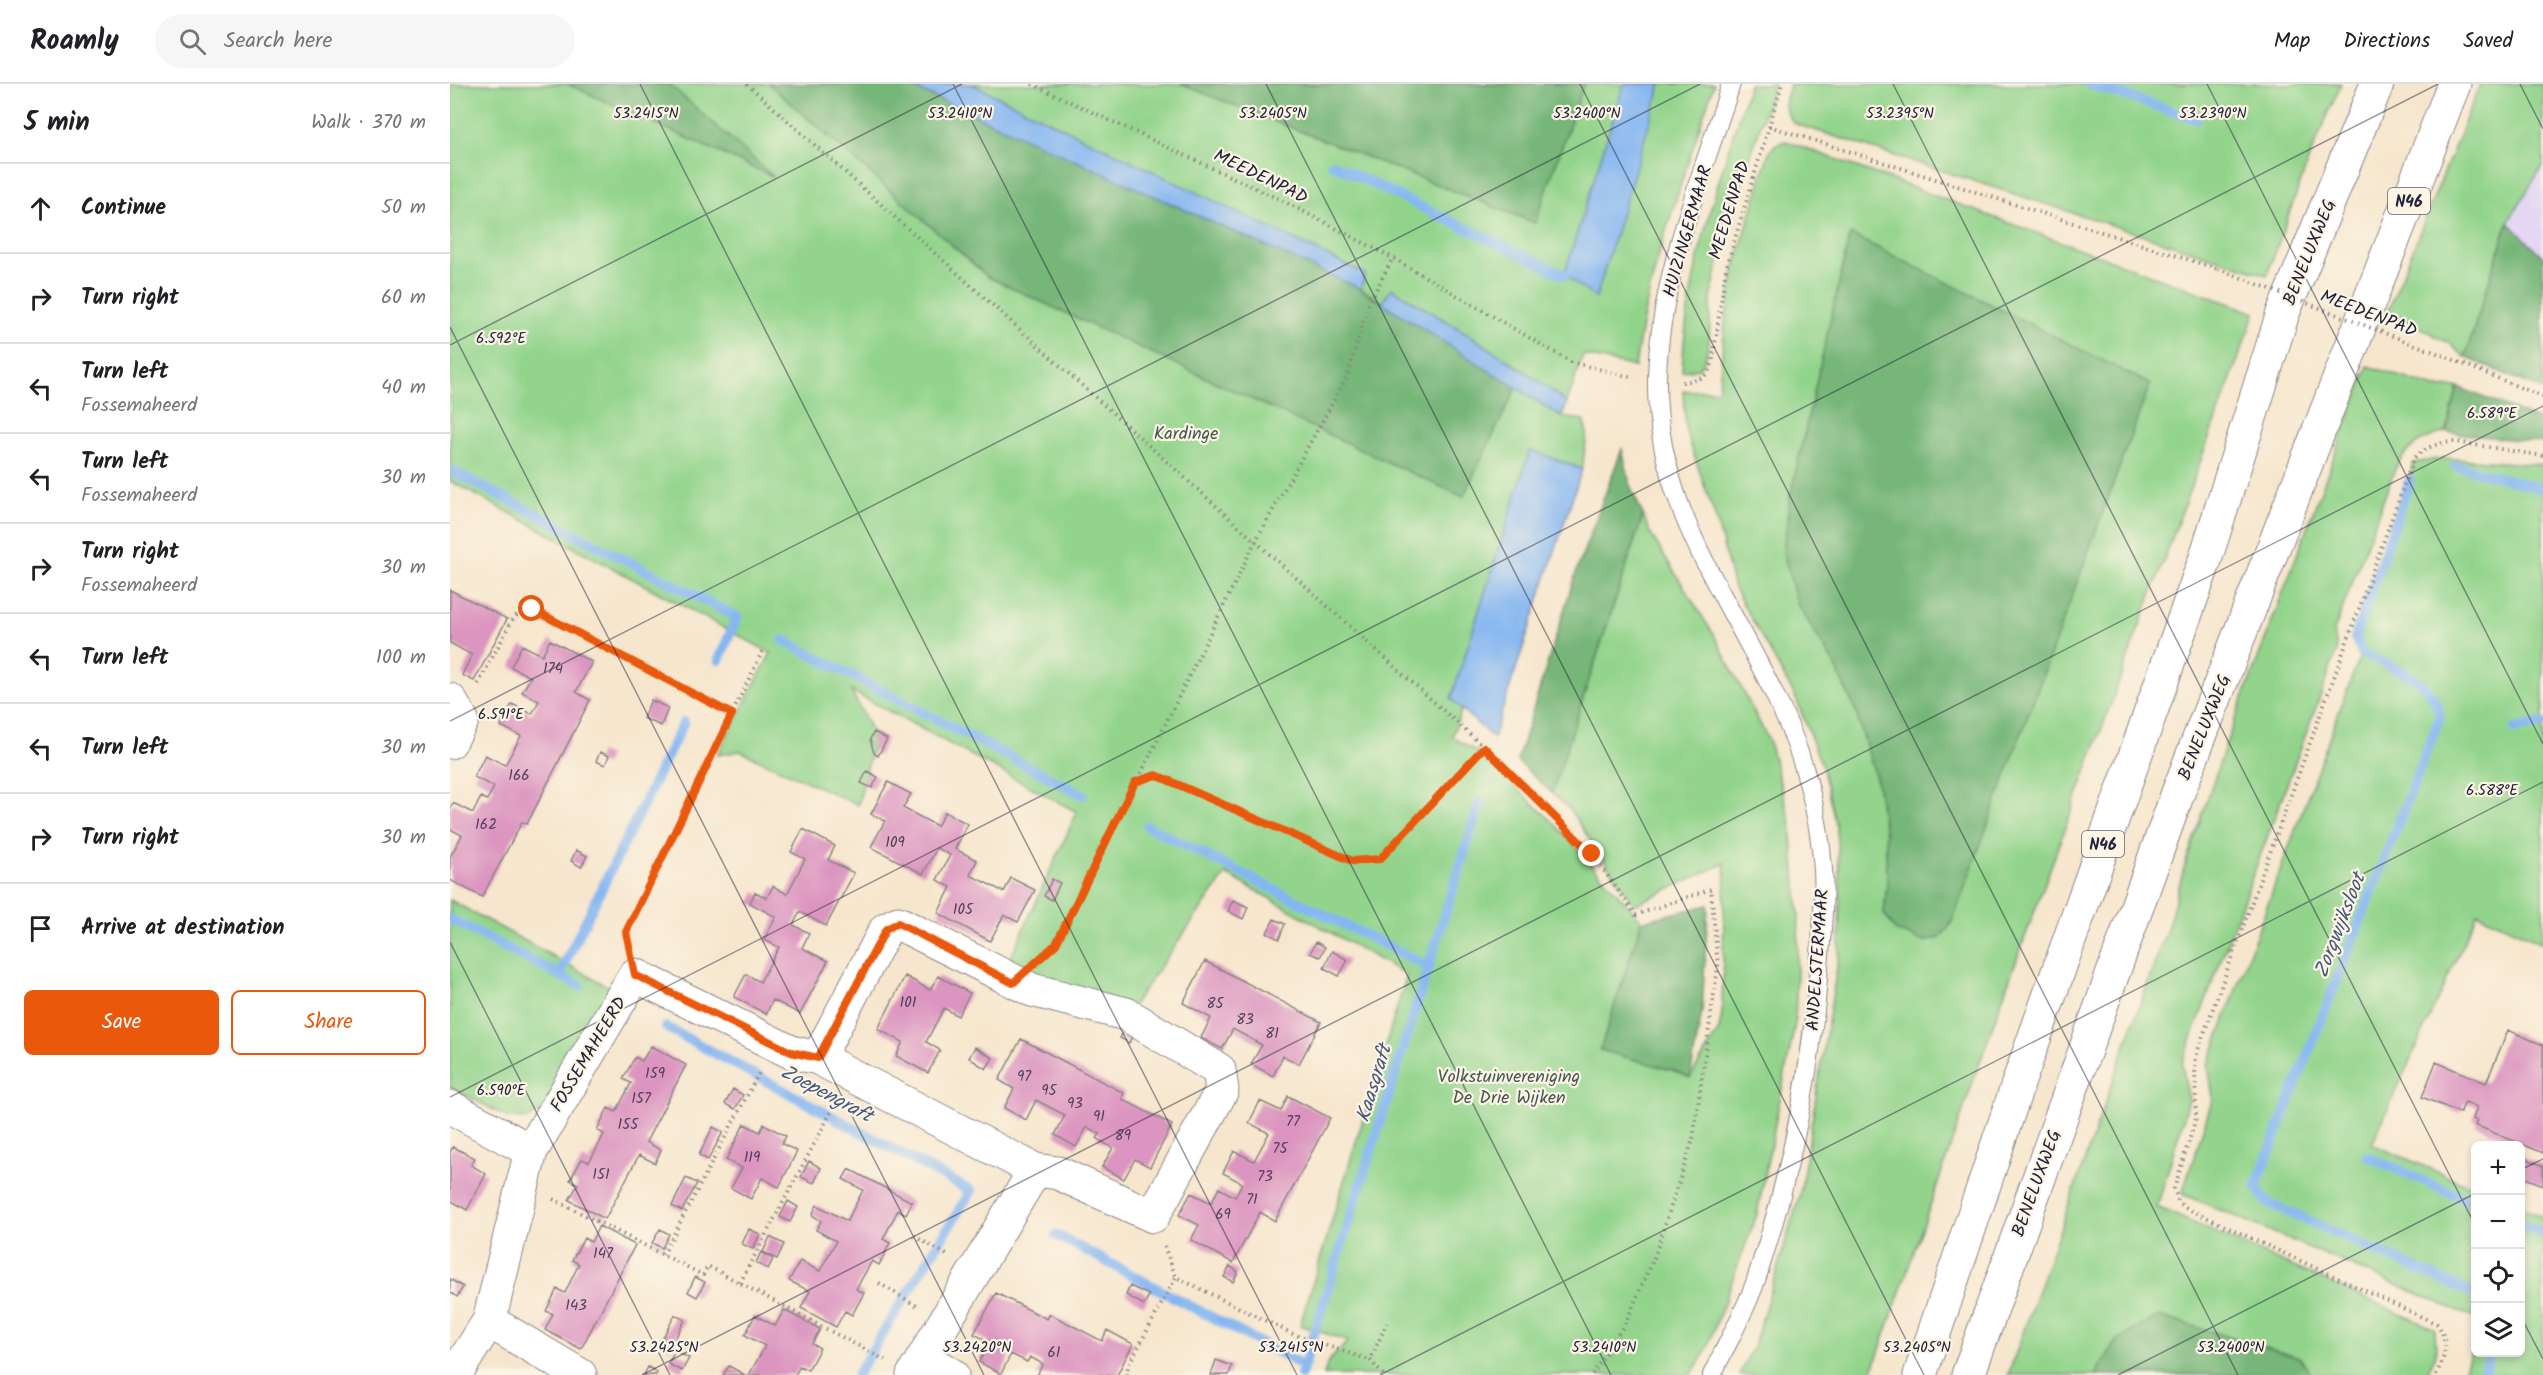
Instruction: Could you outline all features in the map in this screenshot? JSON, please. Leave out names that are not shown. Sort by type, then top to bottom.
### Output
[{"type":"main road","name":"BENELUXWEG","points":[[1920,1375],[2019,1081],[2205,560],[2283,313],[2377,84]]},
{"type":"main road","name":"BENELUXWEG","points":[[1968,1375],[2179,790],[2454,84]]},
{"type":"main road","points":[[818,1058],[886,929],[898,923],[1013,983],[1126,1014],[1219,1070],[1222,1090],[1153,1216]]},
{"type":"main road","name":"FOSSEMAHEERD","points":[[454,1375],[489,1321],[531,1151],[635,975],[791,1052],[818,1058],[1035,1170],[1058,1173],[1153,1216]]},
{"type":"main road","points":[[450,1107],[531,1151]]},
{"type":"main road","points":[[952,1375],[910,1366],[1035,1170]]},
{"type":"main road","points":[[489,1321],[580,1375]]},
{"type":"lane","name":"HUIZINGERMAAR","points":[[1657,381],[1664,321],[1674,266],[1731,84]]},
{"type":"lane","name":"ANDELSTERMAAR","points":[[1657,381],[1663,435],[1680,508],[1696,548],[1782,710],[1808,784],[1822,866],[1824,908],[1821,952],[1802,1113],[1754,1285],[1712,1375]]},
{"type":"path","points":[[747,84],[1484,747],[1592,854],[1636,915],[1710,889],[1719,966],[1693,1139],[1655,1255],[1627,1320],[1592,1375]]},
{"type":"path","name":"MEEDENPAD","points":[[1032,84],[1282,201],[1393,258],[1571,362],[1633,378],[1657,381],[1698,381],[1709,372],[1726,268],[1769,126],[2218,269],[2543,397]]},
{"type":"path","points":[[1769,126],[1782,84]]},
{"type":"path","points":[[1013,983],[1056,944],[1255,542],[1348,375],[1368,307],[1393,258]]},
{"type":"path","points":[[2436,1375],[2446,1349],[2443,1333],[2437,1324],[2186,1208],[2175,1196],[2175,1181],[2196,1118],[2195,1062],[2199,1047],[2414,458],[2429,446],[2443,442],[2457,442],[2543,456]]},
{"type":"path","points":[[454,720],[513,619],[521,611],[532,609],[732,714]]},
{"type":"path","points":[[635,975],[626,932],[763,650]]},
{"type":"path","points":[[1135,782],[1156,775],[1352,861],[1380,859],[1484,747]]},
{"type":"path","points":[[663,1255],[761,1069]]},
{"type":"path","points":[[740,1283],[840,1096]]},
{"type":"path","points":[[523,1183],[703,1275],[708,1266],[856,1344],[910,1366]]},
{"type":"path","points":[[1153,1216],[1176,1277],[1297,1336],[1370,1360],[1383,1375]]},
{"type":"path","points":[[914,1236],[956,1260]]},
{"type":"path","points":[[1128,1375],[1128,1366],[1176,1277]]},
{"type":"path","points":[[879,1283],[926,1312]]},
{"type":"path","points":[[1370,1360],[1388,1323]]},
{"type":"shaded area","points":[[2543,103],[2543,286],[2480,251]]},
{"type":"green space","name":"Kardinge","points":[[450,84],[1714,84],[1658,259],[1635,367],[1583,355],[1562,417],[1583,420],[1587,433],[1582,469],[1548,457],[1452,737],[1479,753],[1554,823],[1642,921],[1601,1049],[1675,1071],[1690,1078],[1719,1030],[1722,1013],[1725,863],[1634,905],[1570,810],[1552,793],[1643,515],[1650,533],[1714,635],[1769,741],[1791,825],[1799,915],[1795,1024],[1757,1214],[1706,1351],[1691,1375],[1324,1375],[1328,1362],[1348,1341],[1300,1325],[1407,975],[1226,874],[1131,1008],[1004,972],[1077,812],[851,691],[875,737],[858,805],[740,751],[717,755],[771,653],[450,481]]},
{"type":"green space","points":[[567,84],[669,84],[774,177]]},
{"type":"green space","points":[[769,84],[905,84],[1361,289],[1517,386],[1463,497],[988,277]]},
{"type":"green space","points":[[1180,84],[1584,84],[1535,223]]},
{"type":"green space","points":[[1749,84],[1774,84],[1724,240],[1712,293],[1710,333],[1706,354],[1698,369],[1682,371],[1690,296],[1697,261]]},
{"type":"green space","points":[[1790,84],[2341,84],[2310,156],[2267,275],[1796,124],[1788,115],[1785,106]]},
{"type":"green space","points":[[2480,84],[2543,84],[2543,165],[2508,222],[2465,357],[2449,343],[2388,311]]},
{"type":"green space","points":[[1786,141],[2255,313],[1997,1013],[1871,1375],[1739,1375],[1755,1342],[1800,1194],[1839,955],[1840,883],[1836,826],[1823,769],[1795,696],[1734,588],[1717,522],[1686,432],[1683,391],[1718,390],[1725,322],[1735,266],[1769,152],[1776,144]],"holes":[[[1851,234],[1955,910],[1945,931],[1937,938],[1924,942],[1884,914],[1887,885],[1886,841],[1877,781],[1855,709],[1783,552],[1790,497]]]},
{"type":"green space","points":[[2508,222],[2543,257],[2543,390],[2465,357]]},
{"type":"green space","points":[[1850,234],[2150,384],[1952,922],[1940,938],[1924,942],[1895,930],[1884,914],[1887,885],[1886,842],[1877,781],[1855,709],[1833,662],[1797,603],[1783,552],[1790,497]]},
{"type":"green space","points":[[2368,366],[2435,388],[2458,387],[2446,432],[2416,444],[2405,454],[2395,469],[2334,631],[2337,651],[2182,1064],[2189,1100],[2157,1207],[2435,1329],[2436,1355],[2426,1375],[2311,1375],[2300,1358],[2117,1340],[2095,1375],[2008,1375],[2168,926],[2185,865],[2227,741]]},
{"type":"green space","points":[[2458,387],[2543,422],[2543,443],[2446,432]]},
{"type":"green space","points":[[1622,449],[1631,488],[1643,515],[1552,793],[1517,761],[1576,572]]},
{"type":"green space","points":[[2444,458],[2543,465],[2543,943],[2477,913],[2372,1144],[2471,1186],[2471,1316],[2182,1194],[2213,1098],[2208,1065],[2359,658],[2353,636],[2414,463]]},
{"type":"green space","points":[[450,900],[611,988],[546,1107],[528,1119],[509,1118],[450,1087]]},
{"type":"green space","points":[[1708,905],[1702,1011],[1690,1078],[1675,1071],[1600,1050],[1642,921]]},
{"type":"green space","points":[[2525,1209],[2543,1217],[2543,1375],[2463,1375],[2471,1351],[2471,1357],[2525,1357]]},
{"type":"green space","points":[[2159,1316],[2300,1358],[2311,1375],[2095,1375],[2117,1340]]},
{"type":"water","points":[[905,84],[972,84],[1365,274],[1361,289]]},
{"type":"water","points":[[1624,84],[1661,84],[1596,298],[1564,275]]},
{"type":"water","points":[[1391,288],[1468,334],[1539,381],[1567,403],[1562,417],[1382,303]]},
{"type":"water","points":[[1530,450],[1582,469],[1493,738],[1451,699]]},
{"type":"building","points":[[450,590],[507,619],[474,681],[462,675],[472,655],[450,643]]},
{"type":"building","points":[[550,640],[592,662],[576,692],[590,700],[527,824],[522,822],[482,897],[450,880],[450,857],[462,835],[450,829],[450,809],[453,803],[473,813],[481,797],[487,800],[494,787],[474,777],[485,755],[505,765],[521,736],[501,726],[512,704],[532,714],[539,701],[522,692],[531,677],[511,667],[522,645],[542,655]]},
{"type":"building","points":[[651,700],[668,708],[661,726],[643,718]]},
{"type":"building","points":[[874,732],[887,739],[878,756],[874,753],[870,739]]},
{"type":"building","points":[[600,752],[609,756],[605,765],[596,761]]},
{"type":"building","points":[[867,771],[878,777],[872,788],[861,783]]},
{"type":"building","points":[[888,782],[911,794],[903,808],[937,826],[945,812],[968,824],[955,849],[977,860],[970,875],[1004,892],[1011,878],[1035,890],[1018,922],[1004,915],[990,941],[938,913],[951,887],[937,880],[950,855],[937,848],[923,874],[871,847],[885,821],[871,814]]},
{"type":"building","points":[[803,829],[835,846],[828,860],[854,873],[826,926],[800,912],[793,925],[809,933],[802,948],[828,961],[800,1014],[773,1000],[766,1014],[734,997],[746,974],[760,982],[779,947],[764,940],[776,917],[750,903],[755,892],[767,898],[773,886],[787,894],[805,859],[791,852]]},
{"type":"building","points":[[576,850],[587,856],[581,867],[571,861]]},
{"type":"building","points":[[1052,879],[1060,883],[1052,900],[1044,896]]},
{"type":"building","points":[[1233,900],[1248,907],[1243,919],[1228,911]]},
{"type":"building","points":[[1274,919],[1285,924],[1279,939],[1267,933]]},
{"type":"building","points":[[1316,942],[1325,947],[1320,957],[1310,953]]},
{"type":"building","points":[[1332,951],[1348,960],[1339,976],[1324,968]]},
{"type":"building","points":[[1205,961],[1321,1022],[1299,1064],[1283,1056],[1273,1076],[1251,1064],[1262,1045],[1233,1029],[1222,1049],[1201,1038],[1211,1018],[1183,1003]]},
{"type":"building","points":[[905,976],[930,990],[938,976],[970,993],[958,1016],[944,1008],[926,1042],[940,1050],[928,1073],[896,1056],[903,1042],[878,1029]]},
{"type":"building","points":[[1127,1025],[1135,1030],[1129,1043],[1120,1038]]},
{"type":"building","points":[[2508,1030],[2543,1045],[2543,1153],[2525,1146],[2525,1141],[2514,1141],[2475,1125],[2477,1121],[2473,1119],[2477,1107],[2465,1102],[2460,1113],[2422,1097],[2436,1062],[2486,1083]]},
{"type":"building","points":[[1021,1039],[1124,1093],[1122,1099],[1172,1125],[1150,1167],[1135,1159],[1124,1179],[1102,1167],[1113,1148],[1097,1139],[1100,1134],[1087,1127],[1076,1147],[1055,1135],[1065,1115],[1036,1100],[1026,1120],[1004,1108],[1014,1089],[999,1080]]},
{"type":"building","points":[[651,1046],[686,1065],[646,1142],[661,1150],[655,1163],[639,1155],[605,1219],[569,1200],[578,1184],[570,1180],[582,1159],[589,1162],[597,1148],[604,1134],[597,1130],[608,1108],[616,1112],[631,1083],[623,1079],[635,1057],[642,1061]]},
{"type":"building","points":[[975,1047],[993,1058],[986,1069],[969,1058]]},
{"type":"building","points":[[733,1089],[743,1095],[735,1109],[725,1104]]},
{"type":"building","points":[[1288,1096],[1330,1118],[1275,1221],[1260,1212],[1233,1263],[1191,1240],[1199,1225],[1179,1215],[1191,1193],[1211,1203],[1219,1188],[1235,1197],[1242,1183],[1223,1173],[1234,1151],[1254,1161],[1269,1133],[1249,1123],[1260,1101],[1281,1111]]},
{"type":"building","points":[[744,1124],[760,1132],[764,1124],[786,1136],[782,1144],[797,1151],[779,1187],[762,1178],[751,1199],[731,1188],[742,1168],[726,1160]]},
{"type":"building","points":[[713,1127],[723,1132],[708,1160],[699,1155]]},
{"type":"building","points":[[453,1147],[475,1158],[471,1165],[486,1174],[467,1210],[450,1200],[450,1152]]},
{"type":"building","points":[[2525,1158],[2543,1166],[2543,1185],[2525,1178]]},
{"type":"building","points":[[809,1161],[821,1168],[814,1183],[801,1177]]},
{"type":"building","points":[[849,1169],[912,1202],[906,1214],[898,1210],[883,1239],[890,1243],[879,1265],[872,1261],[856,1289],[864,1293],[852,1315],[845,1311],[836,1327],[801,1308],[810,1291],[789,1281],[800,1261],[820,1271],[836,1241],[816,1230],[821,1221],[812,1215],[817,1205],[847,1221],[863,1190],[843,1179]]},
{"type":"building","points":[[686,1178],[697,1183],[682,1211],[672,1206]]},
{"type":"building","points":[[788,1201],[798,1207],[790,1222],[780,1217]]},
{"type":"building","points":[[599,1226],[635,1245],[581,1349],[545,1330],[553,1314],[546,1311],[557,1289],[565,1293],[579,1264],[572,1260],[584,1238],[591,1242]]},
{"type":"building","points":[[660,1229],[669,1234],[662,1248],[652,1243]]},
{"type":"building","points":[[749,1229],[760,1234],[753,1249],[742,1244]]},
{"type":"building","points":[[770,1237],[784,1244],[777,1259],[763,1252]]},
{"type":"building","points":[[761,1252],[773,1259],[768,1269],[756,1263]]},
{"type":"building","points":[[1230,1266],[1238,1272],[1233,1282],[1224,1277]]},
{"type":"building","points":[[695,1277],[705,1282],[697,1297],[688,1292]]},
{"type":"building","points":[[450,1279],[463,1287],[457,1297],[450,1292]]},
{"type":"building","points":[[1130,1286],[1149,1295],[1144,1305],[1126,1295]]},
{"type":"building","points":[[996,1293],[1047,1319],[1050,1314],[1102,1341],[1107,1330],[1133,1344],[1117,1375],[1037,1375],[1043,1364],[1030,1357],[1027,1362],[1011,1354],[1001,1374],[979,1362],[990,1342],[974,1334]]},
{"type":"building","points":[[784,1310],[820,1329],[812,1344],[820,1348],[808,1370],[800,1366],[795,1375],[749,1375],[765,1346],[745,1335],[755,1315],[775,1326]]},
{"type":"building","points":[[675,1315],[685,1320],[670,1348],[660,1343]]},
{"type":"building","points":[[675,1351],[689,1358],[682,1371],[668,1364]]},
{"type":"building","points":[[1216,1360],[1232,1366],[1229,1375],[1211,1375]]},
{"type":"building","points":[[729,1366],[745,1375],[723,1375]]},
{"type":"building","points":[[648,1367],[657,1372],[656,1375],[644,1375]]},
{"type":"waterway","points":[[2089,84],[2196,119]]},
{"type":"waterway","points":[[1332,164],[1564,275]]},
{"type":"waterway","points":[[2455,465],[2543,489]]},
{"type":"waterway","points":[[450,470],[737,617],[719,660]]},
{"type":"waterway","name":"Zorgwijksloot","points":[[2410,480],[2355,637],[2362,653],[2400,670],[2421,683],[2436,703],[2440,717],[2256,1186],[2266,1202],[2471,1293]]},
{"type":"waterway","points":[[783,640],[1083,795]]},
{"type":"waterway","points":[[559,975],[684,722]]},
{"type":"waterway","points":[[2515,729],[2543,723]]},
{"type":"waterway","name":"Kaasgraft","points":[[1301,1375],[1480,802]]},
{"type":"waterway","points":[[1147,826],[1429,967]]},
{"type":"waterway","name":"Zoepengraft","points":[[450,919],[580,986]]},
{"type":"waterway","name":"Zoepengraft","points":[[666,1027],[971,1191],[857,1375]]},
{"type":"waterway","points":[[2367,1156],[2471,1202]]},
{"type":"waterway","points":[[2525,1226],[2543,1233]]},
{"type":"waterway","name":"Zoepengraft","points":[[1056,1235],[1304,1366]]},
{"type":"waterway","name":"Zorgwijksloot","points":[[2483,1375],[2489,1357]]},
{"type":"route","points":[[532,609],[732,714],[626,932],[635,975],[791,1052],[818,1058],[886,929],[898,923],[1013,983],[1056,944],[1135,782],[1156,775],[1352,861],[1380,859],[1484,747],[1592,854]]},
{"type":"park label","name":"Volkstuinvereniging De Drie Wijken","points":[[1509,1086]]}]
